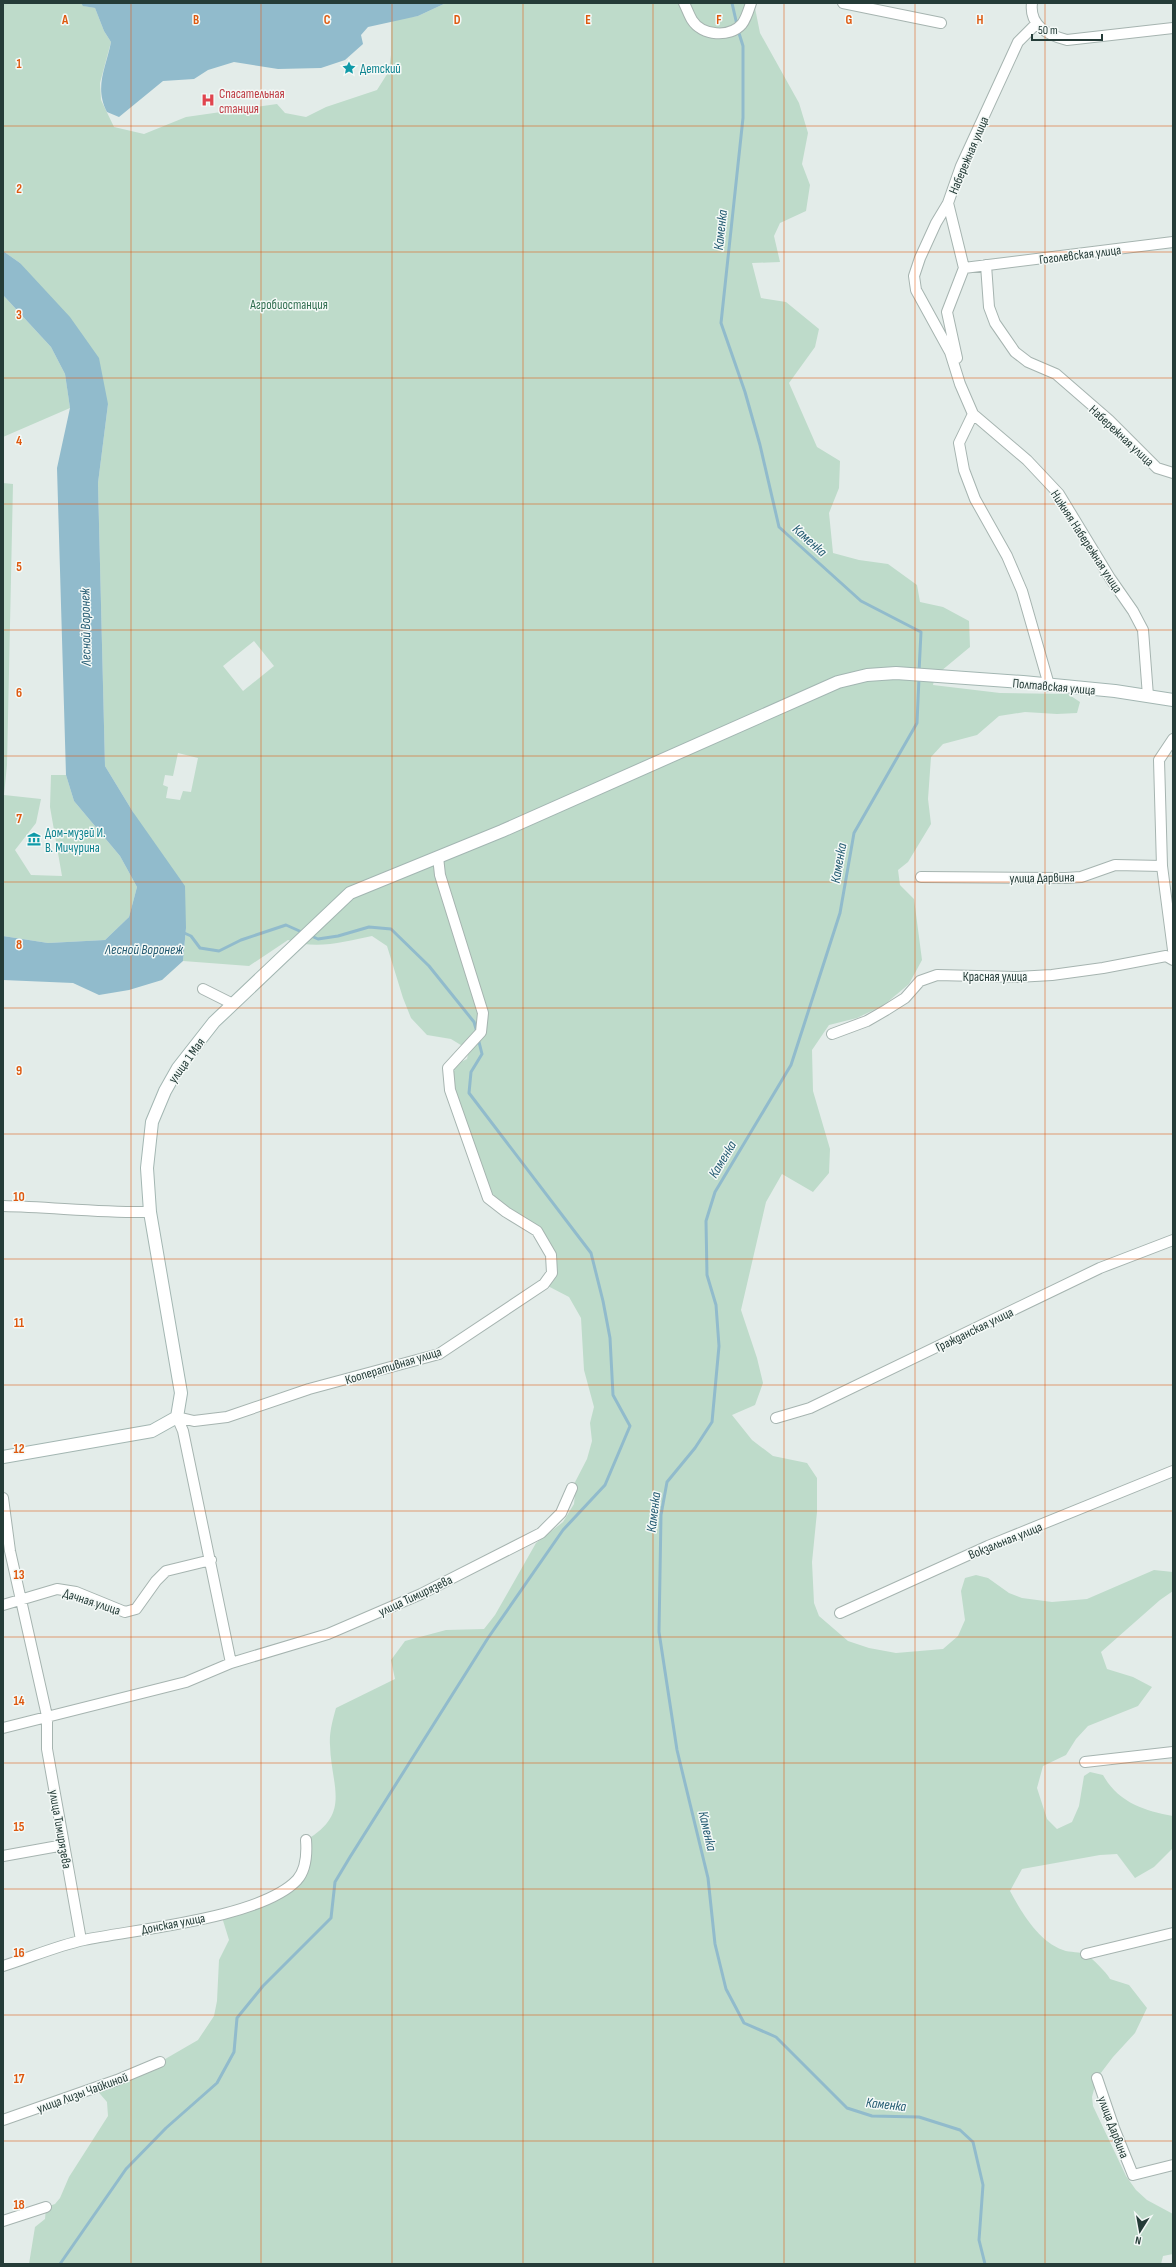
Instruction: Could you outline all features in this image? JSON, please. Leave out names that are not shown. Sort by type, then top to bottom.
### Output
[{"type":"street","points":[[684,3],[692,22],[703,30],[718,34],[728,32],[742,24],[750,3]]},
{"type":"street","points":[[843,3],[941,23]]},
{"type":"street","points":[[1032,3],[1032,18],[1036,24],[1053,36],[1067,40],[1173,28]]},
{"type":"street","name":"Набережная улица","points":[[964,268],[948,203],[961,166],[1018,42],[1036,24]]},
{"type":"street","name":"Нижняя Набережная улица","points":[[948,203],[936,224],[914,276],[916,290],[950,352],[956,372],[973,414],[1027,460],[1059,494],[1110,578],[1133,611],[1143,630],[1148,696]]},
{"type":"street","name":"Гоголевская улица","points":[[986,265],[1173,242]]},
{"type":"street","points":[[964,268],[986,265]]},
{"type":"street","name":"Набережная улица","points":[[986,265],[989,307],[995,323],[1015,352],[1028,362],[1056,374],[1109,420],[1156,468],[1173,473]]},
{"type":"street","name":"Нижняя Набережная улица","points":[[956,372],[957,352],[947,312],[964,268]]},
{"type":"street","points":[[973,414],[959,444],[964,470],[975,499],[1007,556],[1019,584],[1050,685]]},
{"type":"street","name":"Полтавская улица","points":[[438,857],[502,831],[838,682],[867,675],[896,673],[1050,685],[1173,700]]},
{"type":"street","points":[[1173,739],[1158,760],[1162,866],[1173,950]]},
{"type":"street","name":"улица 1 Мая","points":[[176,1417],[181,1393],[150,1212],[147,1168],[152,1122],[165,1091],[178,1068],[214,1022],[312,927],[350,893],[438,857]]},
{"type":"street","name":"Кооперативная улица","points":[[176,1417],[194,1421],[227,1417],[309,1389],[439,1354],[544,1284],[552,1272],[551,1256],[537,1231],[512,1216],[488,1198],[450,1090],[448,1068],[481,1032],[483,1013],[440,875],[438,857]]},
{"type":"street","name":"улица Дарвина","points":[[921,877],[1066,878],[1081,876],[1115,865],[1162,866]]},
{"type":"street","name":"Красная улица","points":[[832,1034],[866,1021],[886,1010],[905,998],[920,981],[937,975],[1018,977],[1103,968],[1166,956],[1173,960]]},
{"type":"street","points":[[203,989],[233,1004]]},
{"type":"street","points":[[3,1206],[42,1207],[110,1213],[150,1212]]},
{"type":"street","name":"Гражданская улица","points":[[776,1418],[810,1408],[1100,1268],[1173,1240]]},
{"type":"street","points":[[3,1457],[152,1431],[176,1417],[183,1431],[211,1560],[231,1663]]},
{"type":"street","name":"Вокзальная улица","points":[[840,1613],[988,1546],[1173,1471]]},
{"type":"street","name":"улица Тимирязева","points":[[3,1728],[186,1682],[231,1663],[328,1634],[442,1584],[541,1533],[561,1513],[572,1488]]},
{"type":"street","points":[[3,1498],[10,1551],[23,1600],[47,1716]]},
{"type":"street","name":"Дачная улица","points":[[3,1605],[57,1589],[76,1592],[125,1612],[136,1609],[156,1581],[166,1571],[211,1560]]},
{"type":"street","name":"улица Тимирязева","points":[[47,1716],[47,1749],[82,1940]]},
{"type":"street","points":[[1085,1762],[1173,1752]]},
{"type":"street","name":"Донская улица","points":[[3,1966],[82,1940],[230,1912],[275,1896],[298,1879],[307,1856],[306,1840]]},
{"type":"street","points":[[3,1856],[64,1845]]},
{"type":"street","points":[[1086,1954],[1173,1933]]},
{"type":"street","name":"улица Лизы Чайкиной","points":[[3,2120],[117,2080],[160,2062]]},
{"type":"street","name":"улица Дарвина","points":[[1097,2078],[1114,2128],[1133,2175],[1173,2165]]},
{"type":"street","points":[[3,2221],[46,2207]]},
{"type":"green space","name":"Агробиостанция","points":[[3,3],[81,3],[84,6],[95,8],[104,31],[111,42],[100,83],[101,100],[114,127],[144,134],[186,117],[277,104],[285,113],[306,117],[326,107],[377,90],[389,71],[391,55],[391,20],[418,16],[446,3],[754,3],[760,33],[799,103],[808,133],[802,164],[810,185],[806,211],[780,223],[774,236],[780,262],[752,263],[761,298],[786,302],[819,329],[815,347],[789,383],[817,447],[840,461],[839,488],[829,513],[833,553],[859,560],[888,564],[917,585],[920,602],[943,607],[969,621],[970,647],[935,676],[933,685],[1000,693],[1068,694],[1080,702],[1077,713],[1057,714],[1025,712],[999,716],[977,735],[943,744],[931,757],[928,799],[931,824],[908,862],[898,870],[900,885],[914,899],[922,960],[909,984],[884,1005],[857,1018],[829,1025],[812,1050],[813,1091],[830,1149],[829,1173],[813,1192],[782,1174],[766,1202],[741,1310],[757,1358],[763,1383],[755,1405],[732,1415],[752,1440],[773,1456],[807,1463],[817,1478],[817,1512],[812,1562],[814,1603],[819,1616],[848,1641],[869,1648],[896,1653],[943,1649],[958,1636],[965,1620],[961,1591],[965,1578],[976,1575],[988,1578],[1009,1593],[1022,1598],[1052,1602],[1087,1599],[1154,1570],[1173,1572],[1173,1591],[1160,1600],[1101,1652],[1107,1669],[1133,1677],[1152,1687],[1138,1706],[1088,1726],[1076,1739],[1066,1755],[1043,1766],[1037,1788],[1047,1819],[1057,1829],[1072,1822],[1079,1806],[1084,1776],[1090,1772],[1103,1775],[1116,1792],[1124,1799],[1142,1808],[1173,1816],[1173,1848],[1154,1867],[1135,1878],[1117,1854],[1100,1855],[1022,1869],[1010,1891],[1025,1917],[1046,1940],[1063,1950],[1081,1953],[1093,1959],[1110,1979],[1129,1985],[1147,2008],[1135,2033],[1113,2057],[1097,2078],[1092,2097],[1093,2106],[1126,2176],[1136,2190],[1147,2200],[1173,2214],[1173,2254],[1163,2256],[1161,2264],[29,2264],[35,2227],[45,2219],[46,2207],[55,2204],[60,2198],[69,2177],[108,2116],[107,2102],[95,2088],[160,2062],[198,2040],[214,2016],[217,2001],[219,1960],[229,1940],[221,1914],[230,1913],[298,1879],[306,1840],[320,1830],[329,1820],[334,1809],[336,1798],[330,1740],[336,1708],[395,1679],[391,1660],[405,1641],[446,1630],[484,1629],[495,1615],[536,1543],[563,1522],[574,1504],[575,1494],[572,1488],[587,1459],[592,1441],[590,1423],[594,1407],[584,1370],[581,1318],[569,1297],[544,1284],[552,1273],[544,1241],[488,1198],[448,1068],[467,1059],[469,1050],[451,1039],[427,1035],[411,1018],[403,998],[387,946],[372,936],[340,943],[319,945],[298,943],[288,940],[249,966],[183,961],[186,928],[133,812],[105,766],[98,483],[108,404],[20,263],[3,251]],"holes":[[[254,641],[274,666],[243,691],[223,666]],[[178,753],[198,758],[191,792],[183,791],[180,800],[166,798],[168,787],[163,785],[165,775],[173,776]]]},
{"type":"green space","points":[[3,295],[51,347],[65,374],[70,408],[3,437]]},
{"type":"green space","points":[[3,483],[13,484],[7,765],[4,795],[41,799],[36,823],[15,850],[31,875],[62,876],[50,807],[51,775],[66,775],[74,801],[120,856],[137,887],[129,917],[105,940],[48,943],[3,936]]},
{"type":"water","points":[[81,3],[446,3],[418,16],[368,27],[361,35],[363,44],[345,60],[321,68],[278,69],[234,62],[208,70],[194,79],[163,81],[119,117],[107,112],[101,94],[102,77],[111,42],[104,31],[95,8],[83,6]]},
{"type":"water","name":"Лесной Воронеж","points":[[3,251],[20,263],[70,317],[99,358],[108,404],[98,483],[105,766],[133,812],[185,886],[186,928],[183,961],[162,980],[129,990],[99,995],[73,983],[3,980],[3,936],[48,943],[105,940],[129,917],[137,887],[120,856],[74,801],[66,775],[57,468],[70,408],[65,374],[51,347],[3,295]]},
{"type":"waterway","name":"Каменка","points":[[732,3],[737,25]]},
{"type":"waterway","name":"Каменка","points":[[738,30],[743,46],[743,118],[721,323],[745,392],[760,445],[779,527],[861,601],[921,632],[919,672]]},
{"type":"waterway","name":"Каменка","points":[[919,678],[917,723],[854,833],[840,913],[791,1065],[715,1192],[706,1221],[707,1275],[716,1305],[719,1346],[712,1422],[695,1448],[667,1482],[661,1515],[659,1632],[677,1750],[708,1878],[715,1944],[726,1989],[744,2023],[776,2037],[847,2108],[872,2116],[919,2117],[960,2130],[973,2142],[983,2185],[979,2240],[985,2264]]},
{"type":"waterway","points":[[182,932],[191,936],[200,948],[219,951],[241,940],[286,925],[304,933]]},
{"type":"waterway","points":[[309,935],[318,939],[338,936],[369,927],[391,929],[429,966],[474,1022],[477,1032]]},
{"type":"waterway","points":[[60,2264],[126,2169],[166,2128],[217,2083],[234,2052],[237,2018],[263,1986],[331,1918],[335,1882],[350,1857],[488,1638],[563,1530],[605,1485],[630,1426],[613,1395],[610,1338],[603,1301],[591,1253],[469,1093],[471,1072],[482,1054],[478,1038]]},
{"type":"place","name":"Детский","points":[[349,68]]},
{"type":"place","name":"Спасательная станция","points":[[208,100]]},
{"type":"place","name":"Дом-музей И. В. Мичурина","points":[[34,839]]}]
